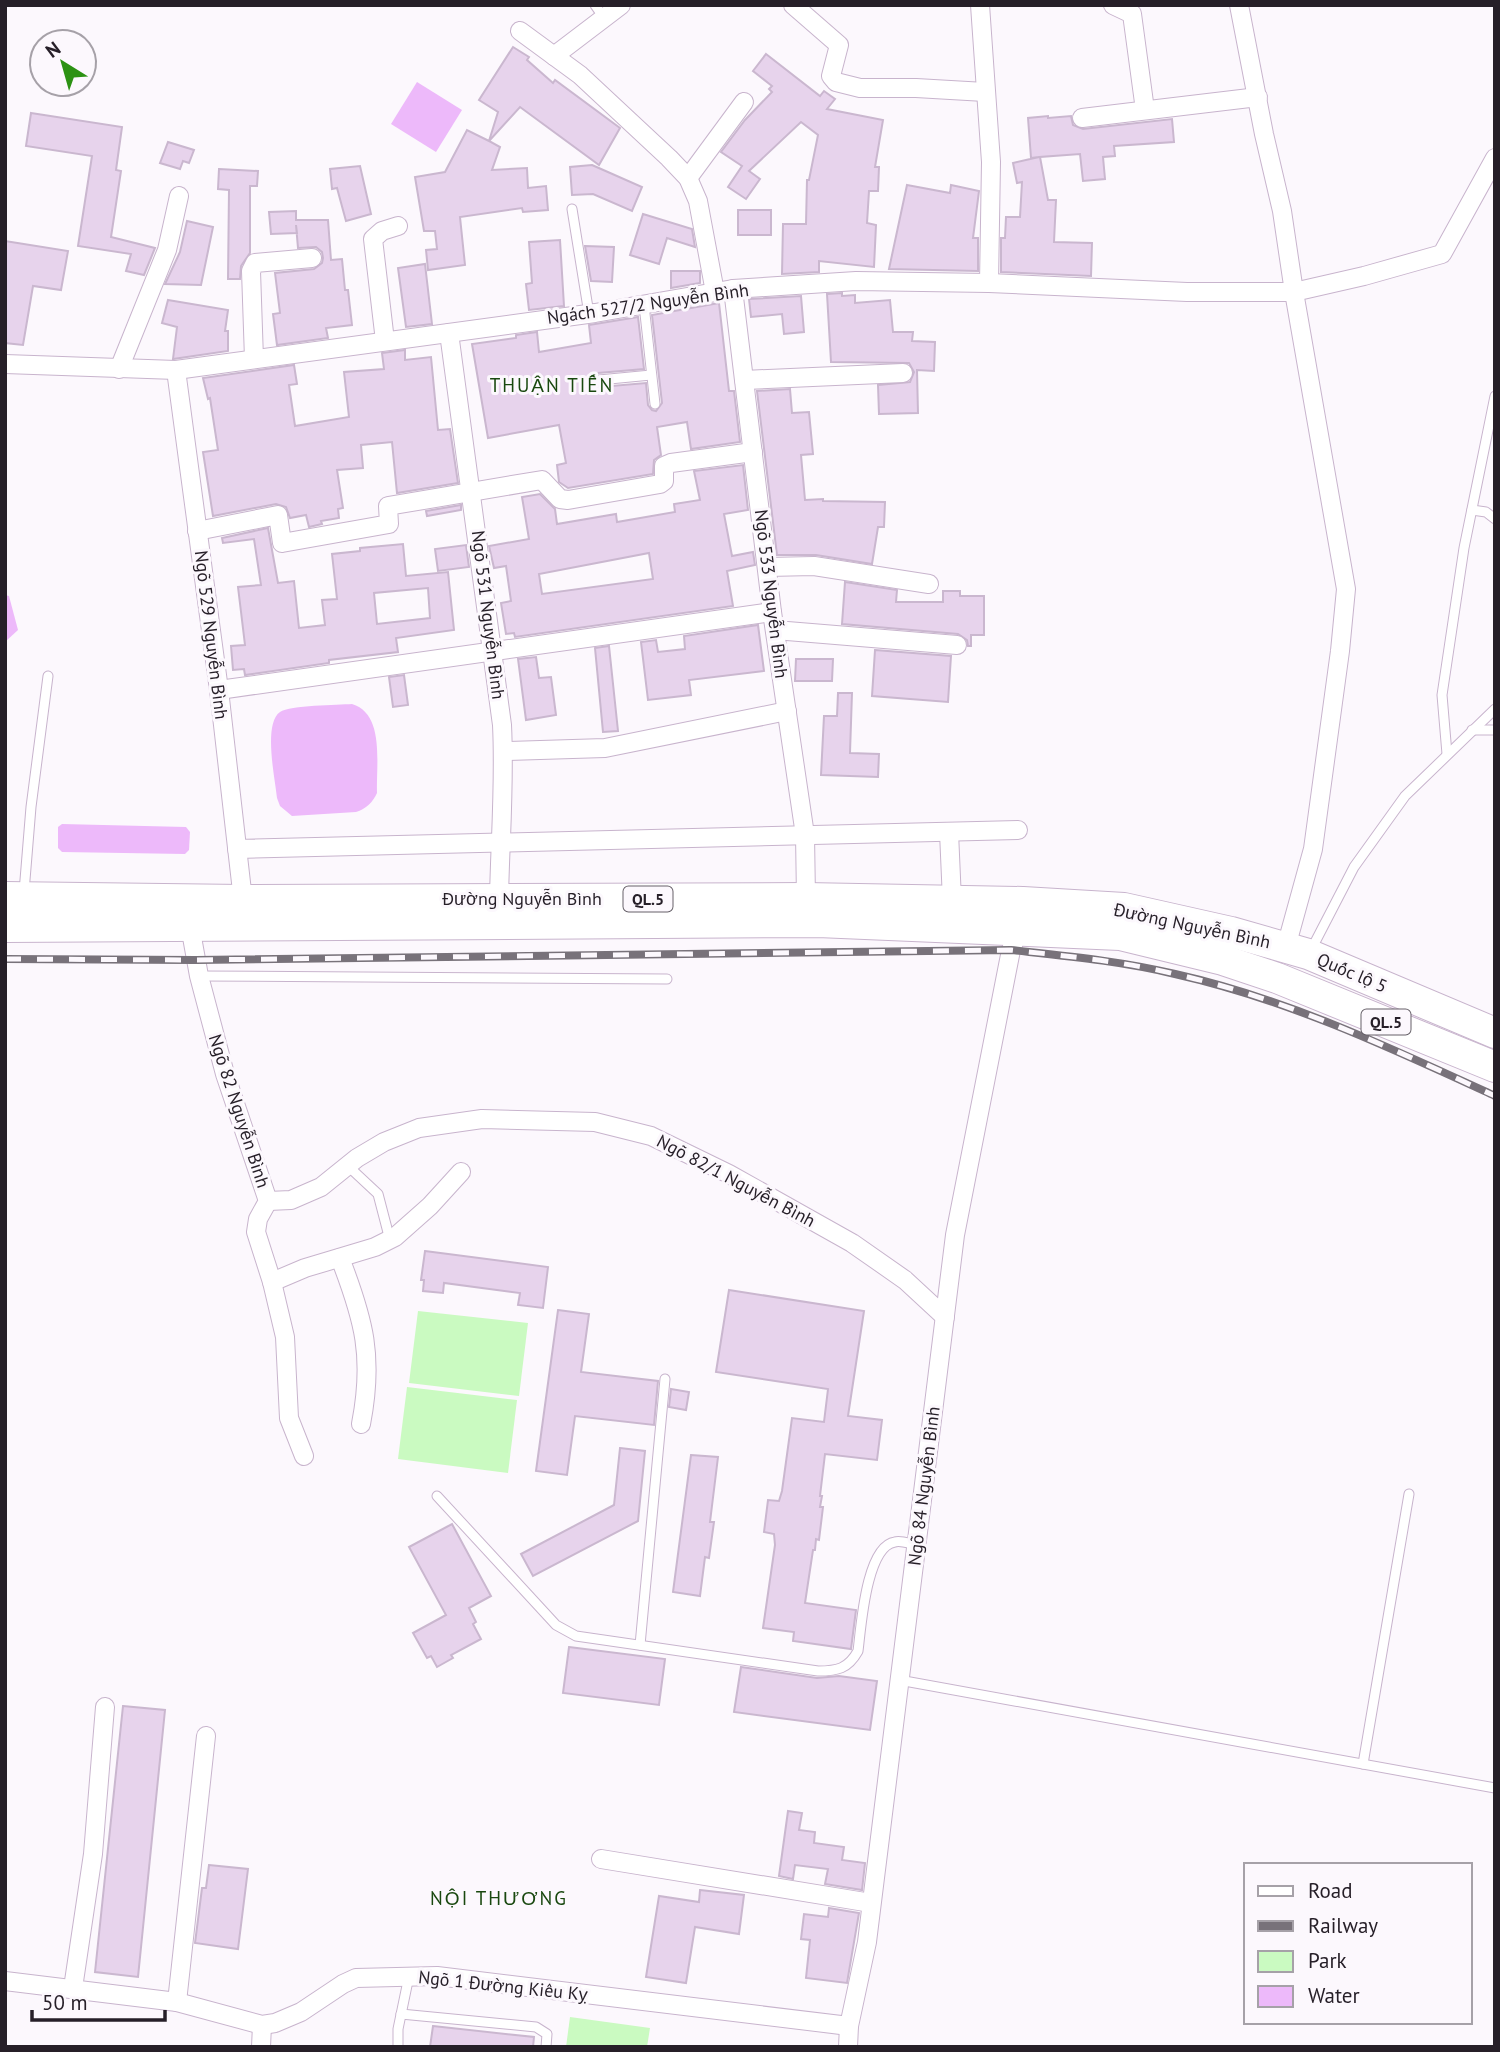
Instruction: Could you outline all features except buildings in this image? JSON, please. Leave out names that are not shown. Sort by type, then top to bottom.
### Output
[{"type":"highway","name":"Đường Nguyễn Bình","points":[[15,897],[243,900],[806,898],[1124,908],[1297,951]]},
{"type":"highway","name":"Đường Nguyễn Bình","points":[[5,927],[818,922],[1019,929],[1120,935],[1223,960],[1277,978]]},
{"type":"highway","name":"Quốc lộ 5","points":[[1297,951],[1495,1033]]},
{"type":"highway","name":"Quốc lộ 5","points":[[1277,978],[1495,1067]]},
{"type":"street","points":[[554,56],[599,12],[621,5]]},
{"type":"street","points":[[793,5],[839,46],[831,76],[836,82],[860,88],[985,92]]},
{"type":"street","points":[[981,5],[991,162],[989,283]]},
{"type":"street","points":[[1112,5],[1132,14],[1145,110]]},
{"type":"street","points":[[1239,5],[1282,211],[1346,589],[1340,652],[1297,951]]},
{"type":"street","name":"Ngõ 533 Nguyễn Bình","points":[[520,31],[590,84],[688,178],[698,201],[724,291],[744,380],[772,612],[805,835],[806,898]]},
{"type":"street","points":[[1083,118],[1258,97]]},
{"type":"street","points":[[688,178],[744,102]]},
{"type":"street","name":"Ngách 527/2 Nguyễn Bình","points":[[5,364],[176,370],[589,314],[724,291],[856,281],[989,283],[1187,292],[1294,292],[1442,254],[1495,158]]},
{"type":"street","points":[[119,369],[167,250],[178,196]]},
{"type":"street","points":[[386,341],[373,239],[382,231],[398,226]]},
{"type":"street","points":[[254,359],[251,271],[255,263],[312,258]]},
{"type":"street","name":"Ngõ 531 Nguyễn Bình","points":[[449,333],[494,651],[504,751],[499,899]]},
{"type":"street","name":"Ngõ 529 Nguyễn Bình","points":[[176,370],[219,690],[243,900]]},
{"type":"street","points":[[744,380],[903,373]]},
{"type":"street","points":[[197,531],[278,515],[282,543],[389,524],[388,506],[542,480],[560,499],[568,500],[660,484],[664,481],[664,466],[671,463],[753,452]]},
{"type":"street","points":[[767,568],[814,566],[929,584]]},
{"type":"street","points":[[219,690],[772,612]]},
{"type":"street","points":[[775,630],[957,645]]},
{"type":"street","points":[[504,751],[605,748],[787,711]]},
{"type":"street","points":[[237,849],[1018,830]]},
{"type":"street","points":[[949,832],[952,901]]},
{"type":"street","name":"Ngõ 82 Nguyễn Bình","points":[[190,926],[199,976],[225,1074],[268,1200],[258,1219],[256,1232],[272,1282],[285,1337],[289,1418],[304,1456]]},
{"type":"street","name":"Ngõ 84 Nguyễn Bình","points":[[848,2047],[849,2026],[867,1942],[957,1222],[1011,950],[1019,929]]},
{"type":"street","name":"Ngõ 82/1 Nguyễn Bình","points":[[268,1200],[291,1200],[321,1188],[384,1142],[419,1128],[482,1119],[595,1122],[651,1136],[729,1174],[852,1243],[905,1280],[945,1317]]},
{"type":"street","points":[[272,1282],[390,1240],[430,1206],[461,1172]]},
{"type":"street","points":[[340,1258],[357,1302],[366,1343],[368,1392],[361,1424]]},
{"type":"street","points":[[73,1988],[93,1854],[104,1707]]},
{"type":"street","points":[[177,2002],[206,1737]]},
{"type":"street","points":[[601,1859],[871,1903]]},
{"type":"street","name":"Ngõ 1 Đường Kiêu Kỵ","points":[[262,2025],[275,2023],[301,2012],[343,1983],[356,1978],[437,1976],[849,2026]]},
{"type":"street","points":[[5,1981],[177,2002],[262,2025],[261,2047]]},
{"type":"lane","points":[[572,209],[589,314]]},
{"type":"lane","points":[[643,305],[655,404]]},
{"type":"lane","points":[[599,380],[651,374]]},
{"type":"lane","points":[[1447,754],[1442,695],[1472,510],[1495,396]]},
{"type":"lane","points":[[1472,510],[1486,512],[1495,519]]},
{"type":"lane","points":[[15,897],[28,833],[48,676]]},
{"type":"lane","points":[[1297,951],[1405,796],[1495,709]]},
{"type":"lane","points":[[1472,730],[1495,730]]},
{"type":"lane","points":[[199,976],[667,979]]},
{"type":"lane","points":[[348,1166],[378,1194],[390,1240]]},
{"type":"lane","points":[[640,1645],[665,1379]]},
{"type":"lane","points":[[1363,1764],[1409,1494]]},
{"type":"lane","points":[[437,1496],[560,1628],[576,1636],[818,1671],[842,1669],[852,1661],[858,1651],[865,1599],[879,1554],[895,1541],[917,1545]]},
{"type":"lane","points":[[899,1680],[1495,1788]]},
{"type":"lane","points":[[398,2047],[409,1976]]},
{"type":"lane","points":[[401,2014],[536,2027],[547,2034],[547,2047]]},
{"type":"green space","points":[[418,1311],[528,1323],[519,1396],[409,1383]]},
{"type":"green space","points":[[407,1387],[517,1400],[508,1473],[398,1459]]},
{"type":"green space","points":[[570,2017],[650,2028],[647,2047],[566,2047]]},
{"type":"water","points":[[417,82],[462,110],[436,152],[391,124]]},
{"type":"water","points":[[5,595],[9,596],[18,630],[5,642]]},
{"type":"water","points":[[352,704],[363,710],[374,729],[377,793],[366,807],[356,812],[292,816],[280,806],[277,798],[271,752],[275,718],[280,712],[293,708]]},
{"type":"water","points":[[62,824],[186,827],[190,832],[189,850],[185,854],[62,852],[58,848],[58,827]]},
{"type":"railway","points":[[5,959],[196,960],[1011,950],[1093,959],[1217,984],[1338,1026],[1495,1096]]},
{"type":"district","name":"THUẬN TIẾN","points":[[552,385]]},
{"type":"district","name":"NỘI THƯƠNG","points":[[499,1898]]}]
